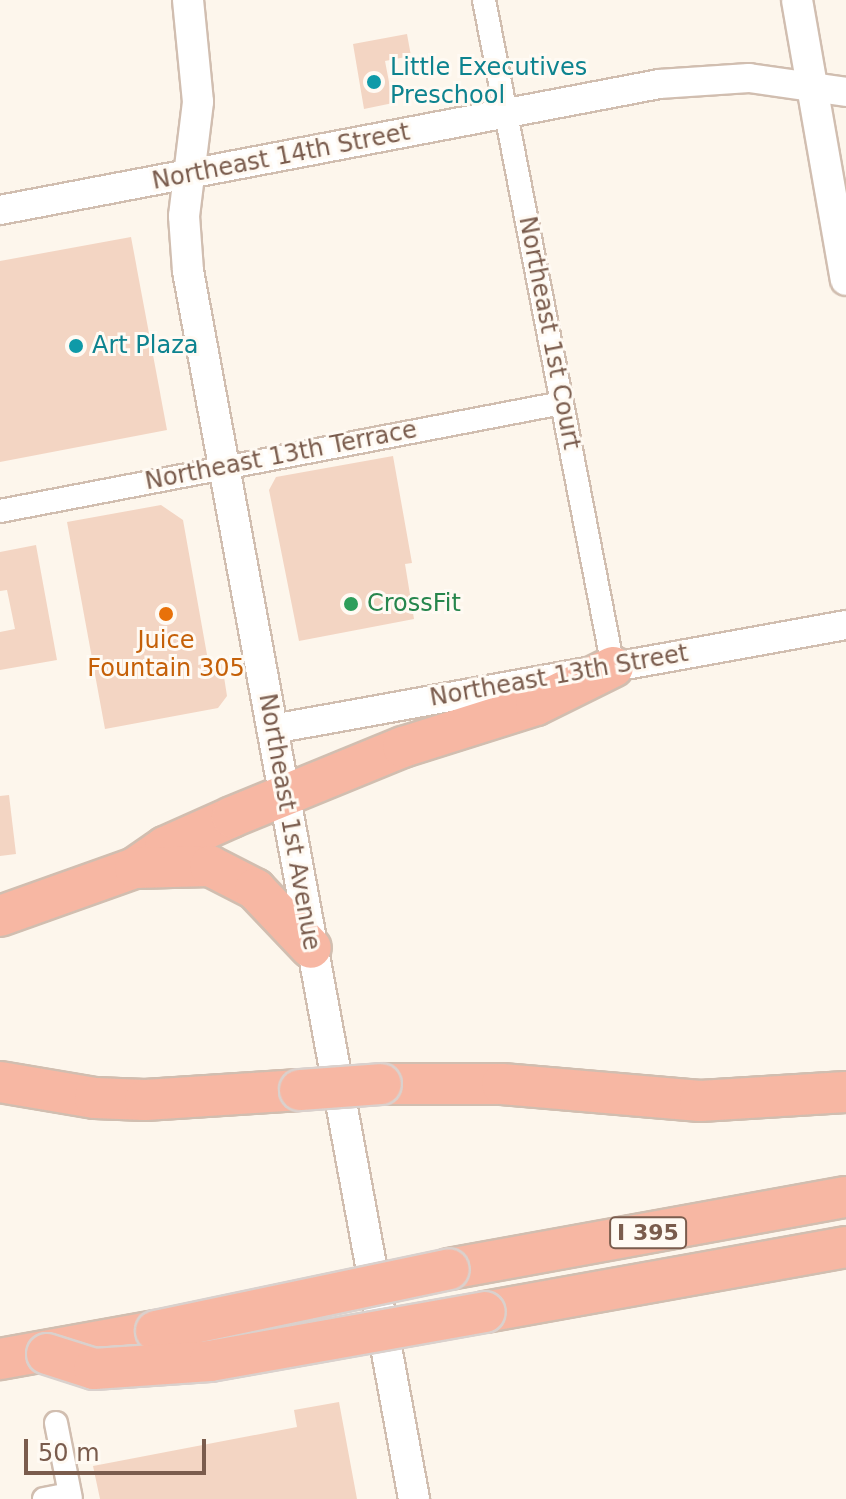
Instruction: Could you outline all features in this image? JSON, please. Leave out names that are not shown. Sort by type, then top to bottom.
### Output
[{"type":"highway","points":[[135,868],[165,847],[283,797],[403,747],[536,705],[613,667]]},
{"type":"highway","points":[[0,916],[135,868],[183,864],[232,874],[255,889],[311,948]]},
{"type":"highway","points":[[0,1082],[66,1095],[145,1100],[447,1082],[700,1101],[846,1092]]},
{"type":"highway","name":"I 395","points":[[0,1359],[47,1354],[280,1302],[846,1197]]},
{"type":"highway","points":[[47,1354],[94,1369],[197,1362],[485,1312],[836,1244]]},
{"type":"main road","name":"Northeast 1st Avenue","points":[[188,0],[198,102],[185,247],[222,466],[414,1499]]},
{"type":"main road","points":[[797,0],[846,280]]},
{"type":"street","name":"Northeast 1st Court","points":[[484,0],[613,667]]},
{"type":"street","name":"Northeast 14th Street","points":[[0,210],[506,113],[707,78],[812,85],[846,92]]},
{"type":"street","name":"Northeast 13th Terrace","points":[[0,511],[562,403]]},
{"type":"street","name":"Northeast 13th Street","points":[[273,729],[846,625]]},
{"type":"street","points":[[44,1499],[70,1496],[56,1423]]},
{"type":"building","name":"Little Executives Preschool","points":[[407,34],[411,56],[385,61],[393,103],[364,109],[353,44]]},
{"type":"building","name":"Art Plaza","points":[[131,237],[167,430],[0,462],[0,261]]},
{"type":"building","points":[[393,456],[412,563],[405,564],[414,619],[299,641],[269,490],[276,477]]},
{"type":"building","points":[[161,505],[183,520],[209,666],[222,664],[227,696],[218,708],[105,729],[67,522]]},
{"type":"building","points":[[36,545],[57,660],[0,670],[0,632],[15,629],[7,590],[0,591],[0,552]]},
{"type":"building","points":[[9,795],[16,854],[0,856],[0,796]]},
{"type":"building","points":[[339,1402],[357,1499],[100,1499],[93,1466],[297,1427],[294,1410]]},
{"type":"place","name":"Little Executives Preschool","points":[[374,82]]},
{"type":"place","name":"Art Plaza","points":[[76,346]]},
{"type":"place","name":"CrossFit","points":[[351,604]]},
{"type":"place","name":"Juice Fountain 305","points":[[166,614]]}]
